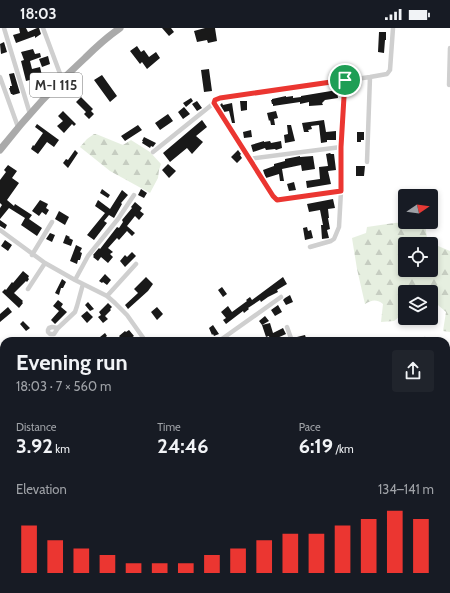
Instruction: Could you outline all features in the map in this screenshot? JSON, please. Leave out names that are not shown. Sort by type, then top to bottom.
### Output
[{"type":"main road","name":"M-I 115","points":[[0,150],[18,127],[62,79],[112,30],[120,28]]},
{"type":"street","points":[[4,28],[30,114]]},
{"type":"street","points":[[43,28],[62,79]]},
{"type":"street","points":[[153,152],[214,103],[215,100],[220,98],[387,74],[390,70],[393,28]]},
{"type":"street","points":[[449,85],[450,48]]},
{"type":"street","points":[[0,77],[18,127]]},
{"type":"street","points":[[367,162],[370,77]]},
{"type":"street","points":[[310,247],[332,241],[339,227],[341,147],[345,80]]},
{"type":"street","points":[[214,103],[277,200],[341,191]]},
{"type":"street","points":[[249,159],[341,147]]},
{"type":"street","points":[[75,280],[88,256],[118,219],[134,195]]},
{"type":"street","points":[[32,254],[52,222]]},
{"type":"street","points":[[0,230],[45,263],[107,296],[115,302],[127,315],[143,337]]},
{"type":"street","points":[[28,289],[45,263]]},
{"type":"street","points":[[107,296],[136,264]]},
{"type":"street","points":[[58,328],[75,312],[83,284]]},
{"type":"street","points":[[224,337],[281,297]]},
{"type":"street","points":[[287,327],[291,337]]},
{"type":"green space","points":[[94,134],[123,145],[131,140],[150,152],[161,164],[158,178],[150,193],[110,171],[80,147]]},
{"type":"green space","points":[[398,223],[398,229],[426,229],[427,237],[398,237],[398,277],[438,277],[438,246],[450,251],[450,332],[443,331],[446,312],[438,305],[438,285],[398,285],[398,318],[394,321],[381,322],[383,304],[381,302],[374,301],[365,304],[352,238],[366,233],[367,227]]},
{"type":"building","points":[[19,28],[26,28],[28,32],[39,28],[41,34],[35,38],[35,36],[16,43],[13,35],[20,33]]},
{"type":"building","points":[[162,28],[171,28],[174,32],[169,36]]},
{"type":"building","points":[[205,28],[215,28],[217,41],[208,43],[207,40],[197,42],[194,31]]},
{"type":"building","points":[[379,32],[386,32],[384,53],[378,52]]},
{"type":"building","points":[[4,42],[7,52],[1,54],[0,44]]},
{"type":"building","points":[[137,46],[141,52],[144,50],[149,57],[156,52],[160,58],[147,69],[142,62],[140,64],[130,51]]},
{"type":"building","points":[[33,49],[35,54],[40,53],[41,57],[30,61],[32,69],[40,67],[43,80],[38,81],[37,78],[26,81],[21,61],[24,60],[21,52]]},
{"type":"building","points":[[48,56],[50,64],[42,67],[39,59]]},
{"type":"building","points":[[209,69],[212,91],[204,92],[201,70]]},
{"type":"building","points":[[14,73],[20,93],[13,95],[11,94],[9,88],[12,86],[9,74]]},
{"type":"building","points":[[102,75],[117,96],[110,102],[94,80]]},
{"type":"building","points":[[337,90],[338,98],[325,100],[322,103],[323,105],[309,106],[309,102],[300,104],[300,102],[273,106],[271,100],[286,96],[293,96],[293,98]]},
{"type":"building","points":[[81,97],[93,109],[91,111],[94,114],[89,119],[84,114],[86,112],[76,102]]},
{"type":"building","points":[[191,98],[193,101],[186,107],[183,103]]},
{"type":"building","points":[[197,101],[202,108],[197,111],[192,104]]},
{"type":"building","points":[[240,101],[247,101],[247,110],[241,111]]},
{"type":"building","points":[[222,103],[223,105],[232,103],[235,123],[232,123],[229,111],[224,112],[220,105]]},
{"type":"building","points":[[184,107],[190,114],[183,119],[178,112]]},
{"type":"building","points":[[63,111],[76,124],[74,126],[72,124],[64,133],[57,126],[63,121],[58,116]]},
{"type":"building","points":[[276,111],[278,118],[274,119],[275,125],[271,125],[267,113]]},
{"type":"building","points":[[168,114],[173,121],[160,130],[155,123]]},
{"type":"building","points":[[202,120],[207,127],[196,136],[203,142],[192,154],[187,148],[170,162],[163,153]]},
{"type":"building","points":[[324,120],[326,132],[336,131],[336,140],[327,140],[327,142],[321,143],[319,125],[311,126],[312,129],[308,130],[309,132],[304,132],[302,123]]},
{"type":"building","points":[[37,124],[59,140],[54,147],[47,142],[38,154],[31,149],[43,133],[35,127]]},
{"type":"building","points":[[138,125],[142,130],[125,141],[121,136]]},
{"type":"building","points":[[287,125],[291,125],[295,141],[285,143],[284,135],[288,134]]},
{"type":"building","points":[[251,130],[252,137],[244,138],[243,132]]},
{"type":"building","points":[[357,132],[364,132],[364,140],[361,140],[361,142],[357,142]]},
{"type":"building","points":[[144,137],[156,143],[153,147],[151,146],[150,148],[142,143]]},
{"type":"building","points":[[264,141],[270,141],[271,143],[281,141],[282,148],[276,150],[266,150],[265,148],[253,152],[251,145]]},
{"type":"building","points":[[75,150],[78,153],[68,168],[63,163],[66,159],[68,160]]},
{"type":"building","points":[[238,150],[242,158],[237,163],[231,157]]},
{"type":"building","points":[[326,154],[334,154],[336,170],[328,171],[331,184],[307,188],[306,181],[320,179],[319,167],[328,166]]},
{"type":"building","points":[[300,156],[313,156],[315,169],[302,171],[301,165],[282,169],[284,181],[280,181],[279,174],[266,178],[263,170],[274,166],[274,164],[285,161],[285,159]]},
{"type":"building","points":[[168,164],[176,171],[169,178],[162,170]]},
{"type":"building","points":[[8,165],[17,171],[12,178],[19,183],[7,200],[14,206],[15,204],[32,215],[29,219],[42,228],[37,236],[21,225],[25,218],[9,208],[0,219],[0,208],[2,205],[0,203],[0,180],[6,172],[4,170]]},
{"type":"building","points":[[356,166],[365,166],[364,176],[356,176]]},
{"type":"building","points":[[294,182],[296,190],[289,191],[287,184]]},
{"type":"building","points":[[102,189],[110,195],[108,198],[100,193]]},
{"type":"building","points":[[141,189],[147,193],[144,198],[138,195]]},
{"type":"building","points":[[122,190],[128,195],[121,203],[122,204],[114,218],[109,215],[104,221],[107,223],[94,240],[87,235],[105,213],[95,206],[98,200],[110,209]]},
{"type":"building","points":[[333,199],[335,208],[328,209],[330,229],[327,230],[329,238],[322,239],[321,225],[323,225],[320,210],[309,212],[307,204]]},
{"type":"building","points":[[40,200],[48,204],[46,208],[49,210],[46,215],[42,212],[39,216],[32,211]]},
{"type":"building","points":[[135,202],[142,208],[140,211],[144,214],[139,220],[135,216],[127,226],[135,233],[132,236],[127,231],[119,240],[117,238],[108,248],[113,252],[110,254],[113,257],[108,263],[101,257],[98,261],[93,257],[93,255],[99,248],[100,249],[117,227],[119,228],[123,222],[122,220]]},
{"type":"building","points":[[59,211],[69,217],[65,225],[55,219]]},
{"type":"building","points":[[0,220],[7,225],[5,229],[0,226]]},
{"type":"building","points":[[307,227],[308,231],[311,230],[313,238],[305,240],[303,228]]},
{"type":"building","points":[[50,233],[55,235],[52,242],[46,239]]},
{"type":"building","points":[[66,235],[73,240],[71,246],[63,243]]},
{"type":"building","points":[[5,240],[12,245],[8,251],[1,246]]},
{"type":"building","points":[[76,245],[82,248],[80,252],[82,253],[80,260],[78,260],[77,264],[70,261]]},
{"type":"building","points":[[132,252],[136,256],[125,267],[120,261],[125,255],[127,257]]},
{"type":"building","points":[[23,271],[29,276],[29,279],[14,293],[23,301],[19,308],[2,292],[5,289],[6,290],[12,282],[13,283]]},
{"type":"building","points":[[105,274],[111,280],[107,285],[99,281]]},
{"type":"building","points":[[146,277],[153,284],[148,291],[128,309],[125,305],[138,293],[134,289]]},
{"type":"building","points":[[283,277],[287,284],[277,290],[278,292],[261,302],[260,300],[248,308],[249,309],[244,313],[243,311],[226,324],[223,320],[226,318],[221,312],[228,306],[232,312],[250,297],[252,300]]},
{"type":"building","points":[[62,279],[66,282],[63,288],[61,288],[59,295],[55,293]]},
{"type":"building","points":[[222,287],[227,294],[223,297],[218,290]]},
{"type":"building","points":[[290,295],[293,302],[286,305],[283,300]]},
{"type":"building","points":[[58,300],[63,304],[61,307],[67,312],[55,324],[51,320],[59,311],[53,306]]},
{"type":"building","points":[[88,302],[94,309],[90,311],[85,305]]},
{"type":"building","points":[[108,303],[112,307],[105,316],[108,319],[103,323],[98,317],[101,315],[99,312]]},
{"type":"building","points":[[278,305],[282,312],[275,316],[271,310]]},
{"type":"building","points":[[8,307],[12,312],[0,322],[0,314]]},
{"type":"building","points":[[157,307],[163,314],[157,320],[151,312]]},
{"type":"building","points":[[87,311],[93,317],[87,323],[81,316]]},
{"type":"building","points":[[265,316],[269,321],[262,325],[259,321]]},
{"type":"building","points":[[23,321],[30,328],[26,331],[20,324]]},
{"type":"building","points":[[270,323],[273,333],[283,328],[286,334],[279,337],[266,337],[262,325]]},
{"type":"building","points":[[213,325],[219,334],[214,336],[209,328]]},
{"type":"building","points":[[129,330],[134,336],[119,336],[125,331],[126,332]]},
{"type":"building","points":[[105,333],[107,336],[106,337],[100,337]]},
{"type":"route","points":[[345,80],[341,147],[341,191],[277,200],[214,103],[215,100],[220,98],[345,80]]}]
